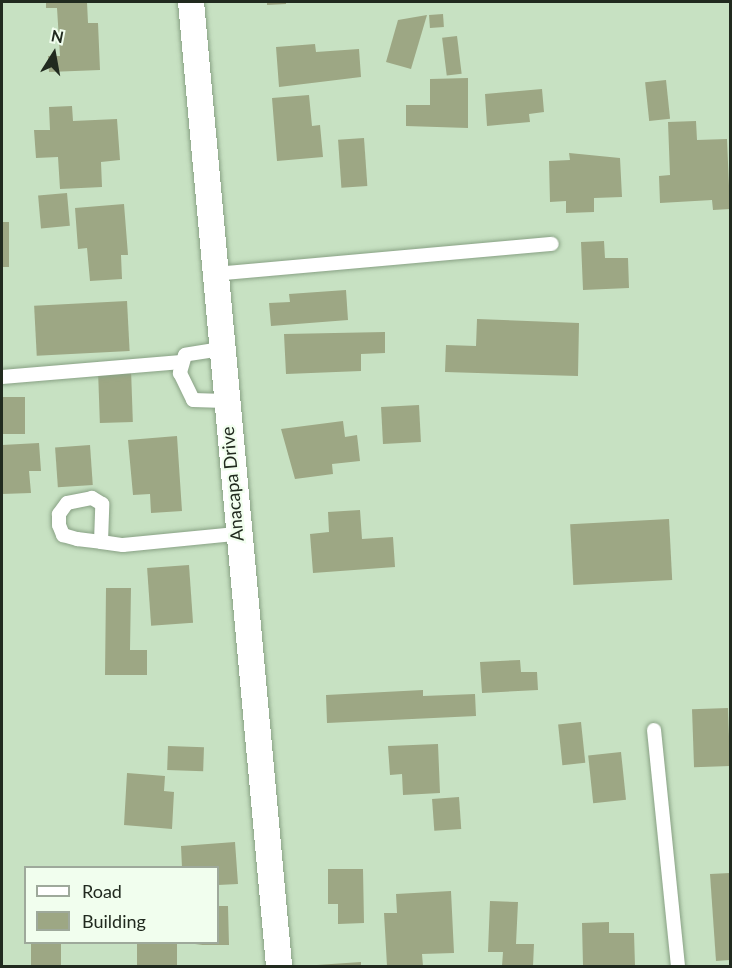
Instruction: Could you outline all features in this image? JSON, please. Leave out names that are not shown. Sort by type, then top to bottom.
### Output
[{"type":"street","name":"Anacapa Drive","points":[[191,2],[273,965]]},
{"type":"lane","points":[[214,274],[552,244]]},
{"type":"lane","points":[[221,350],[190,353],[181,362],[180,373],[193,400],[225,401]]},
{"type":"lane","points":[[2,377],[181,362]]},
{"type":"lane","points":[[101,542],[123,545],[236,534]]},
{"type":"lane","points":[[654,730],[678,966]]},
{"type":"building","points":[[46,2],[87,2],[88,23],[98,23],[100,70],[49,72],[48,56],[60,56],[57,8],[46,8]]},
{"type":"building","points":[[267,2],[286,2],[286,4],[267,5]]},
{"type":"building","points":[[443,14],[444,27],[430,28],[429,15]]},
{"type":"building","points":[[427,15],[411,69],[386,62],[398,20]]},
{"type":"building","points":[[457,36],[462,74],[447,76],[442,38]]},
{"type":"building","points":[[315,44],[316,52],[359,49],[361,77],[279,87],[276,47]]},
{"type":"building","points":[[468,78],[468,128],[406,126],[406,105],[430,105],[430,79]]},
{"type":"building","points":[[666,80],[670,119],[649,121],[645,82]]},
{"type":"building","points":[[542,89],[544,112],[529,114],[530,122],[487,126],[485,94]]},
{"type":"building","points":[[309,95],[312,126],[320,125],[323,157],[277,161],[272,98]]},
{"type":"building","points":[[72,106],[73,121],[117,119],[120,160],[101,162],[102,187],[60,189],[58,157],[36,158],[34,130],[50,130],[49,107]]},
{"type":"building","points":[[696,121],[697,140],[727,139],[730,209],[713,210],[712,200],[660,203],[659,176],[670,175],[668,122]]},
{"type":"building","points":[[364,138],[367,186],[341,188],[338,140]]},
{"type":"building","points":[[569,153],[620,158],[622,197],[594,198],[594,212],[566,213],[566,201],[550,202],[549,161],[570,160]]},
{"type":"building","points":[[67,193],[70,226],[41,228],[38,196]]},
{"type":"building","points":[[124,204],[128,255],[121,255],[122,279],[90,281],[87,248],[78,249],[75,208]]},
{"type":"building","points":[[2,222],[9,222],[9,267],[2,267]]},
{"type":"building","points":[[604,241],[605,258],[628,258],[629,288],[583,290],[581,242]]},
{"type":"building","points":[[346,290],[348,320],[271,326],[269,303],[290,302],[289,294]]},
{"type":"building","points":[[127,301],[130,351],[37,356],[34,306]]},
{"type":"building","points":[[477,319],[579,323],[578,376],[445,372],[446,345],[476,346]]},
{"type":"building","points":[[385,332],[385,353],[361,354],[361,371],[286,374],[284,334]]},
{"type":"building","points":[[131,369],[133,422],[100,423],[98,370]]},
{"type":"building","points":[[2,397],[25,397],[25,434],[2,434]]},
{"type":"building","points":[[419,405],[421,442],[383,444],[381,407]]},
{"type":"building","points":[[343,421],[345,437],[357,435],[360,461],[332,464],[333,474],[295,479],[281,429]]},
{"type":"building","points":[[177,436],[182,511],[151,513],[150,494],[133,495],[128,440]]},
{"type":"building","points":[[39,443],[41,471],[29,471],[31,493],[2,494],[2,445]]},
{"type":"building","points":[[90,445],[93,485],[58,487],[55,447]]},
{"type":"building","points":[[360,510],[362,539],[393,537],[395,567],[313,573],[310,534],[329,532],[328,512]]},
{"type":"building","points":[[669,519],[672,580],[573,585],[570,524]]},
{"type":"building","points":[[189,565],[193,623],[151,626],[147,568]]},
{"type":"building","points":[[106,588],[131,588],[130,650],[147,650],[147,675],[105,675]]},
{"type":"building","points":[[520,660],[521,672],[537,672],[538,690],[482,693],[480,662]]},
{"type":"building","points":[[423,690],[423,696],[475,694],[476,716],[327,723],[326,695]]},
{"type":"building","points":[[728,708],[730,766],[694,767],[692,709]]},
{"type":"building","points":[[581,722],[585,763],[562,765],[558,724]]},
{"type":"building","points":[[438,744],[440,793],[403,795],[402,774],[390,775],[388,746]]},
{"type":"building","points":[[168,746],[204,747],[203,771],[167,770]]},
{"type":"building","points":[[621,752],[626,800],[593,803],[588,755]]},
{"type":"building","points":[[127,773],[165,776],[164,791],[174,792],[172,829],[124,825]]},
{"type":"building","points":[[459,797],[461,829],[434,831],[432,799]]},
{"type":"building","points":[[235,842],[238,884],[219,885],[219,866],[182,866],[181,846]]},
{"type":"building","points":[[328,869],[363,869],[364,923],[338,924],[338,904],[328,904]]},
{"type":"building","points":[[730,873],[730,960],[716,961],[710,874]]},
{"type":"building","points":[[451,891],[454,953],[422,954],[423,966],[387,966],[384,913],[397,913],[396,894]]},
{"type":"building","points":[[490,901],[518,902],[516,944],[534,944],[533,966],[502,966],[503,952],[488,952]]},
{"type":"building","points":[[219,906],[228,906],[229,945],[195,945],[219,944]]},
{"type":"building","points":[[609,922],[609,933],[634,933],[635,966],[583,966],[582,923]]},
{"type":"building","points":[[31,944],[61,944],[61,966],[31,966]]},
{"type":"building","points":[[137,944],[177,944],[177,966],[137,966]]},
{"type":"building","points":[[361,962],[361,966],[317,966],[317,965]]}]
